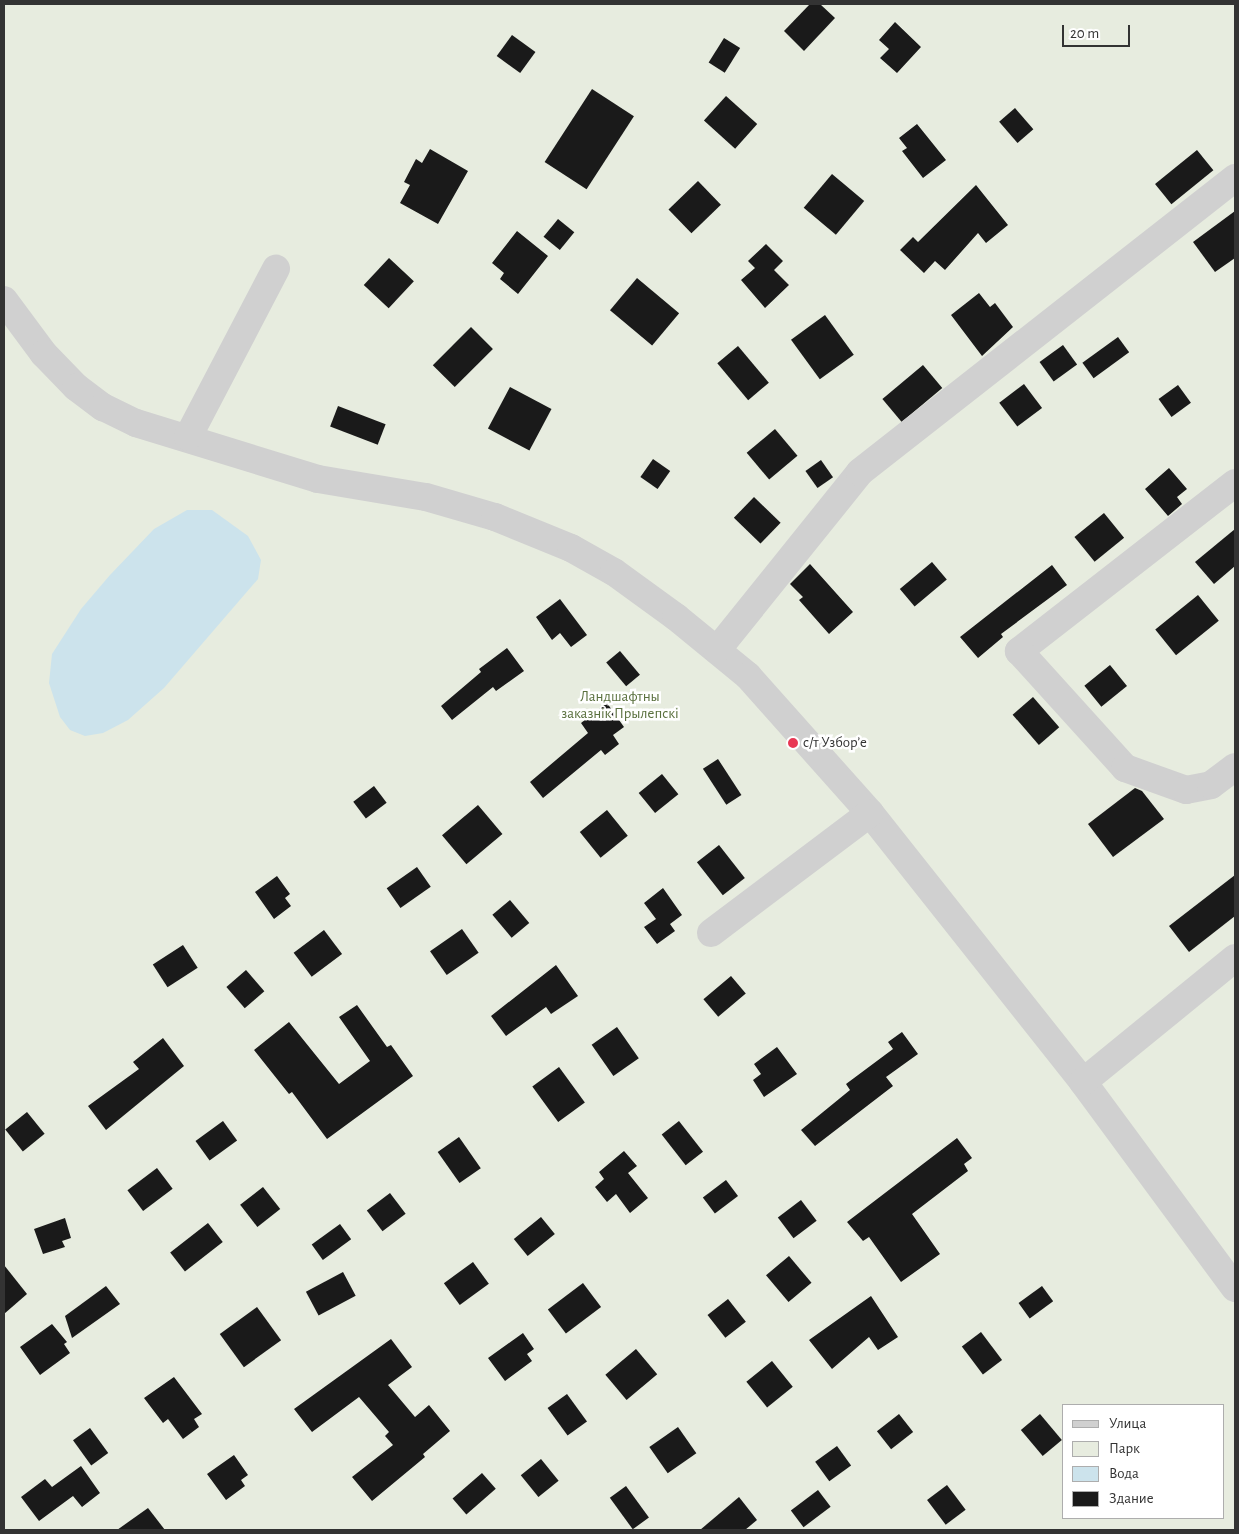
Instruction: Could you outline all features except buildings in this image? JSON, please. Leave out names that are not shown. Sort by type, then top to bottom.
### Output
[{"type":"street","points":[[717,650],[860,472],[1235,178]]},
{"type":"street","points":[[188,437],[276,269]]},
{"type":"street","points":[[4,300],[44,354],[76,387],[104,407],[136,423],[188,437],[318,479],[426,498],[536,532],[614,572],[717,650],[785,713],[870,813],[1083,1082],[1235,1288]]},
{"type":"street","points":[[1235,484],[1019,651],[1125,768],[1186,790],[1211,785],[1235,767]]},
{"type":"street","points":[[711,933],[870,813]]},
{"type":"street","points":[[1083,1082],[1235,958]]},
{"type":"green space","name":"Ландшафтны заказнік Прылепскі","points":[[4,4],[1235,4],[1235,1530],[4,1530]]},
{"type":"water","points":[[187,510],[212,510],[248,536],[261,560],[258,579],[164,688],[128,720],[103,733],[85,736],[70,730],[60,717],[49,683],[52,654],[81,609],[110,575],[154,529]]},
{"type":"place","name":"с/т Узборʼе","points":[[793,743]]}]
